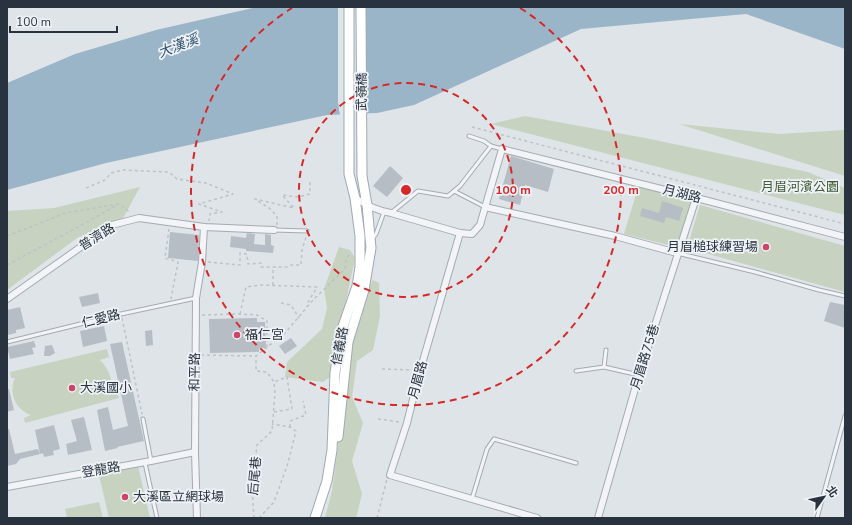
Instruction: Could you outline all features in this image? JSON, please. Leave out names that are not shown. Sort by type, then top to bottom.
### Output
[{"type":"main road","name":"武嶺橋","points":[[349,7],[349,174]]},
{"type":"main road","name":"武嶺橋","points":[[361,7],[362,176]]},
{"type":"main road","name":"信義路","points":[[315,518],[326,481],[332,450],[335,373],[341,332],[357,286],[360,267],[360,236],[355,198],[349,174]]},
{"type":"main road","name":"信義路","points":[[321,518],[331,486],[335,464],[348,342],[364,290],[370,259],[367,205],[362,176]]},
{"type":"street","name":"月湖路","points":[[502,149],[845,237]]},
{"type":"street","points":[[355,198],[367,205],[387,212],[460,233],[472,234],[480,225],[502,149]]},
{"type":"street","name":"月眉路75巷","points":[[598,518],[639,375],[677,253],[696,198]]},
{"type":"street","points":[[485,207],[615,236],[677,253]]},
{"type":"street","name":"普濟路","points":[[7,299],[112,225],[139,218],[204,227],[275,230]]},
{"type":"street","name":"和平路","points":[[197,518],[194,452],[196,298],[202,262],[204,227]]},
{"type":"street","name":"月眉路","points":[[390,475],[407,423],[420,370],[460,233]]},
{"type":"street","name":"登龍路","points":[[7,487],[148,462],[194,452]]},
{"type":"street","points":[[390,475],[537,518]]},
{"type":"lane","points":[[469,136],[484,141],[491,146],[502,149]]},
{"type":"lane","points":[[370,242],[376,234],[387,212],[418,191],[448,196],[454,191],[491,146]]},
{"type":"lane","points":[[454,191],[485,207]]},
{"type":"lane","points":[[275,230],[307,231]]},
{"type":"lane","points":[[677,253],[845,296]]},
{"type":"lane","name":"仁愛路","points":[[7,342],[121,314],[196,298]]},
{"type":"lane","points":[[604,367],[606,350]]},
{"type":"lane","points":[[576,371],[604,367],[639,375]]},
{"type":"lane","points":[[817,518],[845,416]]},
{"type":"lane","points":[[143,419],[157,518]]},
{"type":"lane","points":[[472,500],[486,449],[494,439],[576,463]]},
{"type":"path","points":[[472,127],[845,224]]},
{"type":"path","points":[[86,188],[105,180],[111,173],[123,170],[169,172],[177,179],[206,183],[233,194],[199,204],[222,212],[210,214],[210,221],[204,227]]},
{"type":"path","points":[[275,230],[277,216],[270,208],[255,199],[294,208],[282,195],[298,197],[310,194],[310,182]]},
{"type":"path","points":[[7,265],[43,244],[70,232],[119,204]]},
{"type":"path","points":[[7,236],[66,213],[119,204],[139,218]]},
{"type":"path","points":[[169,304],[178,262],[164,258],[170,222]]},
{"type":"path","points":[[202,262],[240,265],[240,253],[248,254],[248,264],[262,263],[261,267],[288,267],[291,265],[301,265],[302,250],[307,231]]},
{"type":"path","points":[[195,355],[256,356],[285,333],[306,308],[343,271],[346,266],[346,259],[354,253]]},
{"type":"path","points":[[273,267],[273,286]]},
{"type":"path","points":[[240,314],[246,287],[260,285],[317,287],[306,308]]},
{"type":"path","points":[[281,303],[290,305],[299,318]]},
{"type":"path","points":[[121,314],[143,419]]},
{"type":"path","points":[[196,315],[257,315],[267,321],[267,347]]},
{"type":"path","points":[[256,356],[256,371],[266,372],[274,382],[287,377],[292,409],[273,412]]},
{"type":"path","points":[[382,369],[420,370]]},
{"type":"path","name":"后尾巷","points":[[254,518],[252,490],[257,446],[272,431],[274,382]]},
{"type":"path","points":[[290,427],[290,421],[306,415],[303,401]]},
{"type":"path","points":[[378,419],[407,423]]},
{"type":"path","points":[[259,518],[274,502],[288,463],[296,431],[290,427],[272,424]]},
{"type":"path","points":[[377,518],[387,480],[390,475]]},
{"type":"green space","name":"月眉河濱公園","points":[[525,116],[645,138],[808,172],[845,188],[845,215],[491,124]]},
{"type":"green space","points":[[679,124],[779,134],[845,130],[845,176]]},
{"type":"green space","points":[[633,183],[695,198],[681,248],[624,234],[637,191],[631,190]]},
{"type":"green space","points":[[140,187],[123,218],[77,238],[7,290],[7,211],[54,208]]},
{"type":"green space","name":"月眉槌球練習場","points":[[700,205],[845,246],[845,292],[687,248]]},
{"type":"green space","points":[[339,247],[350,250],[355,258],[330,377],[323,382],[285,377],[287,362],[322,329],[327,308],[324,289]]},
{"type":"green space","points":[[373,280],[379,283],[380,316],[373,350],[357,361],[352,397],[363,423],[352,461],[362,494],[356,518],[325,518],[332,491],[352,341],[366,292]]},
{"type":"green space","points":[[107,349],[109,357],[100,360],[106,367],[111,380],[108,394],[117,392],[119,398],[25,423],[24,418],[31,415],[21,409],[15,400],[12,389],[15,378],[11,378],[10,372]]},
{"type":"green space","name":"大溪區立網球場","points":[[138,466],[150,518],[109,518],[99,475]]},
{"type":"green space","points":[[99,502],[103,518],[67,518],[65,509]]},
{"type":"water","name":"大漢溪","points":[[257,7],[845,7],[845,49],[746,14],[581,29],[414,105],[377,113],[327,115],[106,163],[7,190],[7,83],[75,54],[156,30]]},
{"type":"pier","points":[[338,7],[364,7],[365,116],[340,116],[338,102]]},
{"type":"building","points":[[511,156],[554,169],[548,192],[525,185],[520,205],[499,199]]},
{"type":"building","points":[[390,166],[403,178],[387,197],[373,186]]},
{"type":"building","points":[[662,201],[683,208],[679,221],[666,217],[664,223],[640,216],[642,208],[659,213]]},
{"type":"building","points":[[170,232],[199,235],[198,261],[168,258]]},
{"type":"building","points":[[247,233],[255,234],[254,244],[265,245],[265,234],[271,235],[271,245],[274,246],[273,253],[246,251],[246,249],[230,247],[231,236],[246,238]]},
{"type":"building","points":[[98,293],[100,303],[82,307],[79,297]]},
{"type":"building","points":[[830,302],[845,305],[845,328],[824,321]]},
{"type":"building","points":[[20,307],[25,328],[16,330],[16,333],[8,335],[7,310]]},
{"type":"building","name":"福仁宮","points":[[257,318],[257,322],[265,322],[266,348],[259,348],[259,352],[210,353],[209,319]]},
{"type":"building","points":[[104,326],[107,341],[83,347],[80,331]]},
{"type":"building","points":[[152,330],[153,345],[146,346],[145,331]]},
{"type":"building","points":[[291,338],[297,346],[285,354],[279,346]]},
{"type":"building","points":[[34,341],[36,347],[32,348],[34,354],[10,359],[7,347]]},
{"type":"building","points":[[122,342],[144,441],[105,451],[97,410],[108,407],[113,430],[128,426],[110,344]]},
{"type":"building","points":[[52,345],[55,353],[50,356],[44,356],[45,346]]},
{"type":"building","points":[[9,389],[14,410],[7,412],[7,390]]},
{"type":"building","points":[[84,417],[92,450],[68,455],[66,444],[77,441],[71,420]]},
{"type":"building","points":[[54,425],[60,449],[53,451],[54,455],[44,457],[43,453],[40,454],[35,430]]},
{"type":"building","points":[[7,429],[9,429],[15,454],[38,449],[40,454],[20,459],[16,464],[7,466]]},
{"type":"place","name":"月眉槌球練習場","points":[[766,247]]},
{"type":"place","name":"福仁宮","points":[[237,335]]},
{"type":"place","name":"大溪國小","points":[[72,388]]},
{"type":"place","name":"大溪區立網球場","points":[[125,497]]}]
